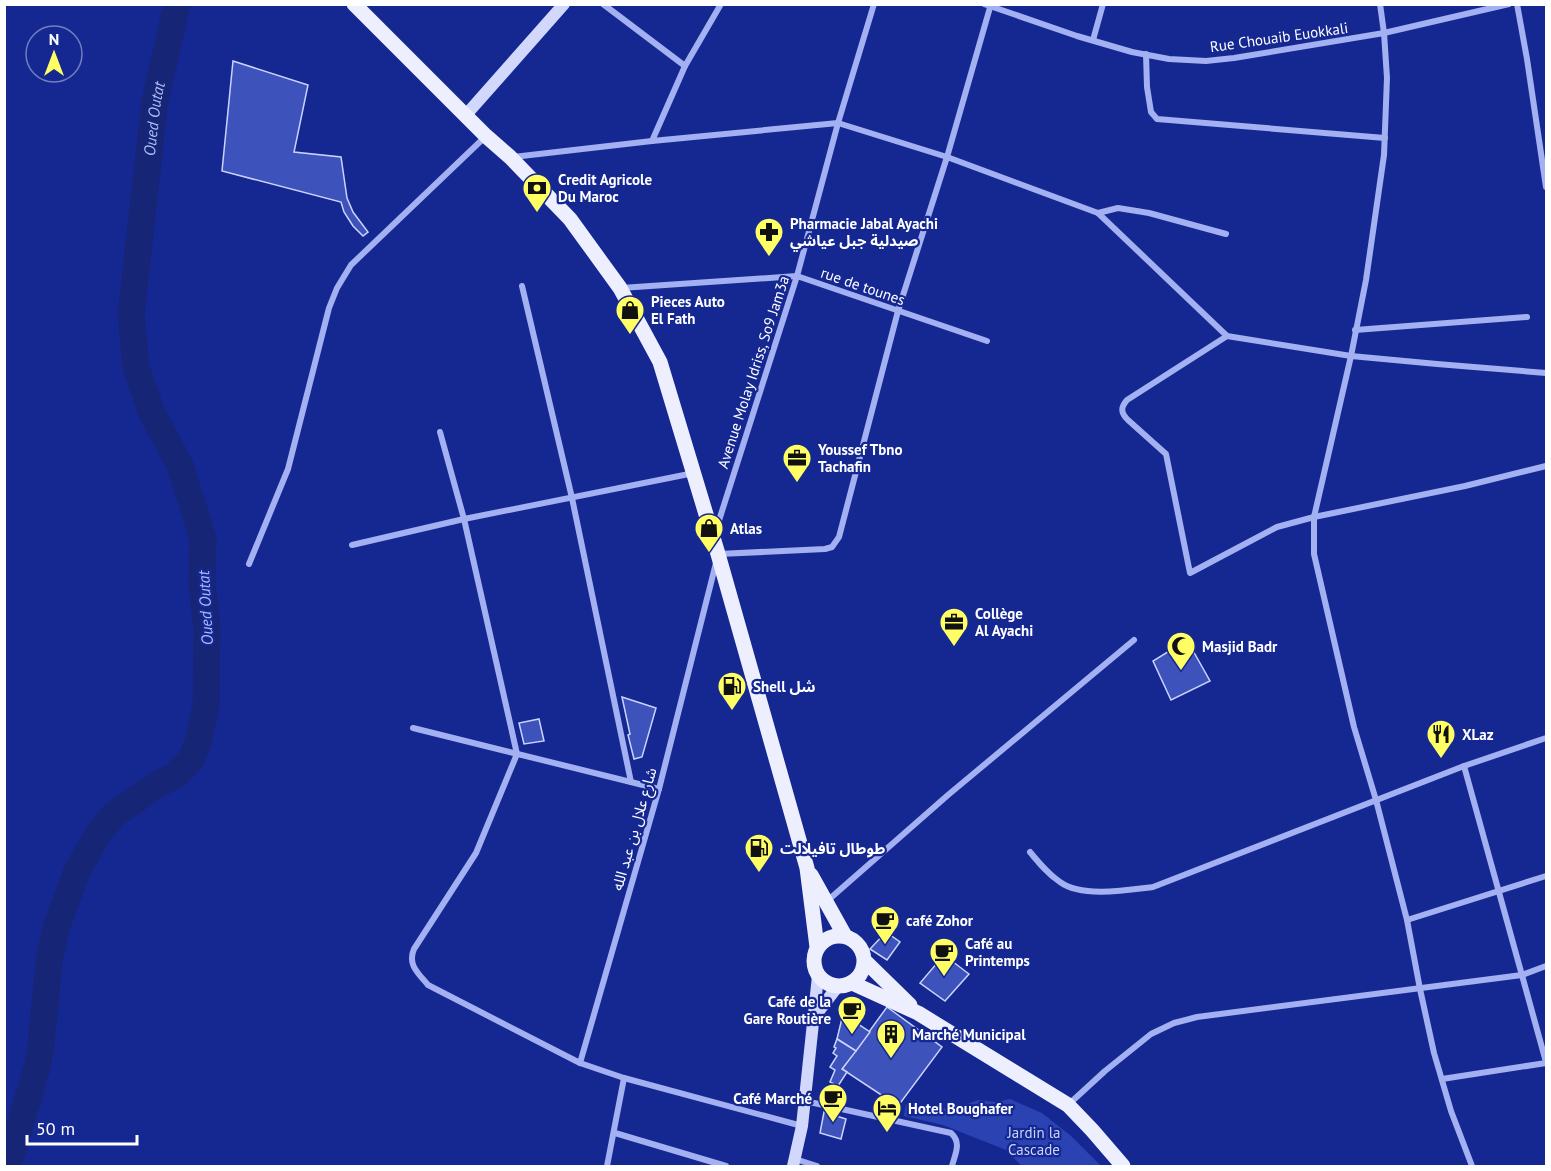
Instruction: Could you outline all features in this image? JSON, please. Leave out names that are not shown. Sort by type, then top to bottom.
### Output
[{"type":"main road","points":[[354,4],[570,219],[620,288],[660,362],[718,554],[807,868],[817,948]]},
{"type":"main road","points":[[807,868],[845,936]]},
{"type":"main road","points":[[837,935],[845,936],[853,939],[864,952],[864,969],[859,977],[845,984],[831,985],[818,976],[814,954],[822,941],[837,935]]},
{"type":"main road","points":[[865,961],[918,1013]]},
{"type":"main road","points":[[845,984],[918,1013],[1068,1105],[1123,1167]]},
{"type":"street","points":[[465,116],[564,4]]},
{"type":"street","points":[[603,4],[685,66]]},
{"type":"street","points":[[652,141],[685,66],[721,4]]},
{"type":"street","name":"Avenue Molay Idriss, So9 Jam3a","points":[[713,539],[797,276],[838,123],[874,4]]},
{"type":"street","points":[[1093,40],[1103,4]]},
{"type":"street","points":[[1380,4],[1387,78],[1385,138],[1376,219],[1351,356],[1314,517],[1314,554],[1354,727],[1376,800],[1407,920],[1420,989],[1442,1079],[1451,1111],[1472,1167]]},
{"type":"street","name":"Rue Chouaib Euokkali","points":[[989,5],[1132,52],[1169,59],[1206,61],[1384,33],[1509,4]]},
{"type":"street","points":[[1517,4],[1546,187]]},
{"type":"street","points":[[718,554],[825,549],[832,547],[839,537],[898,311],[947,157],[989,5]]},
{"type":"street","points":[[1146,54],[1147,87],[1151,112],[1157,119],[1385,138]]},
{"type":"street","points":[[510,157],[838,123],[947,157],[1098,213],[1227,336],[1351,356],[1546,373]]},
{"type":"street","points":[[249,564],[288,469],[329,308],[337,288],[351,265],[486,136]]},
{"type":"street","points":[[1098,213],[1118,208],[1149,213],[1226,234]]},
{"type":"street","name":"rue de tounes","points":[[620,288],[797,276],[987,341]]},
{"type":"street","points":[[522,286],[572,498],[631,782]]},
{"type":"street","points":[[1355,330],[1527,317]]},
{"type":"street","points":[[1227,336],[1122,405],[1123,415],[1166,454],[1190,573],[1277,527],[1546,466]]},
{"type":"street","points":[[440,432],[464,519],[517,754],[476,853],[414,949],[411,956],[415,970],[428,985],[580,1063],[624,1078],[802,1126]]},
{"type":"street","points":[[352,545],[464,519],[694,473]]},
{"type":"street","name":"شارع علال بن عبد الله","points":[[580,1063],[659,789],[718,554]]},
{"type":"street","points":[[826,902],[948,795],[1134,640]]},
{"type":"street","points":[[413,728],[659,789]]},
{"type":"street","points":[[1030,852],[1056,880],[1078,890],[1116,891],[1153,887],[1464,766],[1546,738]]},
{"type":"street","points":[[1442,1079],[1546,1063],[1464,766]]},
{"type":"street","points":[[1407,920],[1546,876]]},
{"type":"street","points":[[1068,1105],[1151,1034],[1174,1023],[1197,1017],[1522,975],[1546,966]]},
{"type":"street","points":[[817,1167],[794,1163],[802,1126],[818,976]]},
{"type":"street","points":[[814,1017],[845,984]]},
{"type":"street","points":[[607,1167],[624,1078]]},
{"type":"street","points":[[804,1101],[951,1134],[958,1143],[952,1167]]},
{"type":"street","points":[[615,1132],[726,1167]]},
{"type":"green space","name":"Jardin la Cascade","points":[[1010,1099],[1042,1113],[1071,1136],[1101,1166],[1022,1166],[1006,1150],[943,1125],[904,1116],[906,1104],[953,1109],[978,1100],[995,1102]]},
{"type":"building","points":[[233,61],[308,85],[294,152],[341,157],[347,198],[353,212],[368,232],[363,236],[353,226],[341,202],[222,171]]},
{"type":"building","name":"Masjid Badr","points":[[1187,640],[1210,681],[1171,700],[1153,661]]},
{"type":"building","points":[[622,697],[656,708],[642,757],[634,759]]},
{"type":"building","points":[[539,719],[544,741],[524,744],[519,723]]},
{"type":"building","name":"café Zohor","points":[[886,932],[900,942],[887,960],[870,949]]},
{"type":"building","name":"Café au Printemps","points":[[944,955],[969,974],[945,1001],[920,983]]},
{"type":"building","name":"Marché Municipal","points":[[887,1007],[942,1047],[898,1106],[842,1069]]},
{"type":"building","name":"Café de la Gare Routière","points":[[843,1014],[870,1032],[856,1051],[837,1039]]},
{"type":"building","points":[[837,1039],[856,1051],[842,1069],[847,1072],[838,1086],[830,1082],[835,1070],[830,1067],[837,1056],[833,1053]]},
{"type":"building","name":"Café Marché","points":[[824,1112],[846,1119],[841,1139],[820,1133]]},
{"type":"waterway","name":"Oued Outat","points":[[6,1166],[37,1067],[49,962],[56,928],[78,869],[100,831],[115,814],[158,784],[174,776],[190,761],[198,743],[206,705],[207,629],[202,584],[203,538],[180,466],[151,411],[136,367],[131,314],[155,101],[177,4]]},
{"type":"place","name":"Credit Agricole Du Maroc","points":[[537,214]]},
{"type":"place","name":"Pharmacie Jabal Ayachi صيدلية جبل عياشي","points":[[769,258]]},
{"type":"place","name":"Pieces Auto El Fath","points":[[630,336]]},
{"type":"place","name":"Youssef Tbno Tachafin","points":[[797,484]]},
{"type":"place","name":"Atlas","points":[[709,554]]},
{"type":"place","name":"Collège Al Ayachi","points":[[954,648]]},
{"type":"place","name":"Masjid Badr","points":[[1181,672]]},
{"type":"place","name":"Shell شل","points":[[732,712]]},
{"type":"place","name":"XLaz","points":[[1441,760]]},
{"type":"place","name":"طوطال تافيلالت","points":[[759,874]]},
{"type":"place","name":"café Zohor","points":[[885,946]]},
{"type":"place","name":"Café au Printemps","points":[[944,978]]},
{"type":"place","name":"Café de la Gare Routière","points":[[852,1036]]},
{"type":"place","name":"Marché Municipal","points":[[891,1060]]},
{"type":"place","name":"Café Marché","points":[[833,1124]]},
{"type":"place","name":"Hotel Boughafer","points":[[887,1134]]}]
